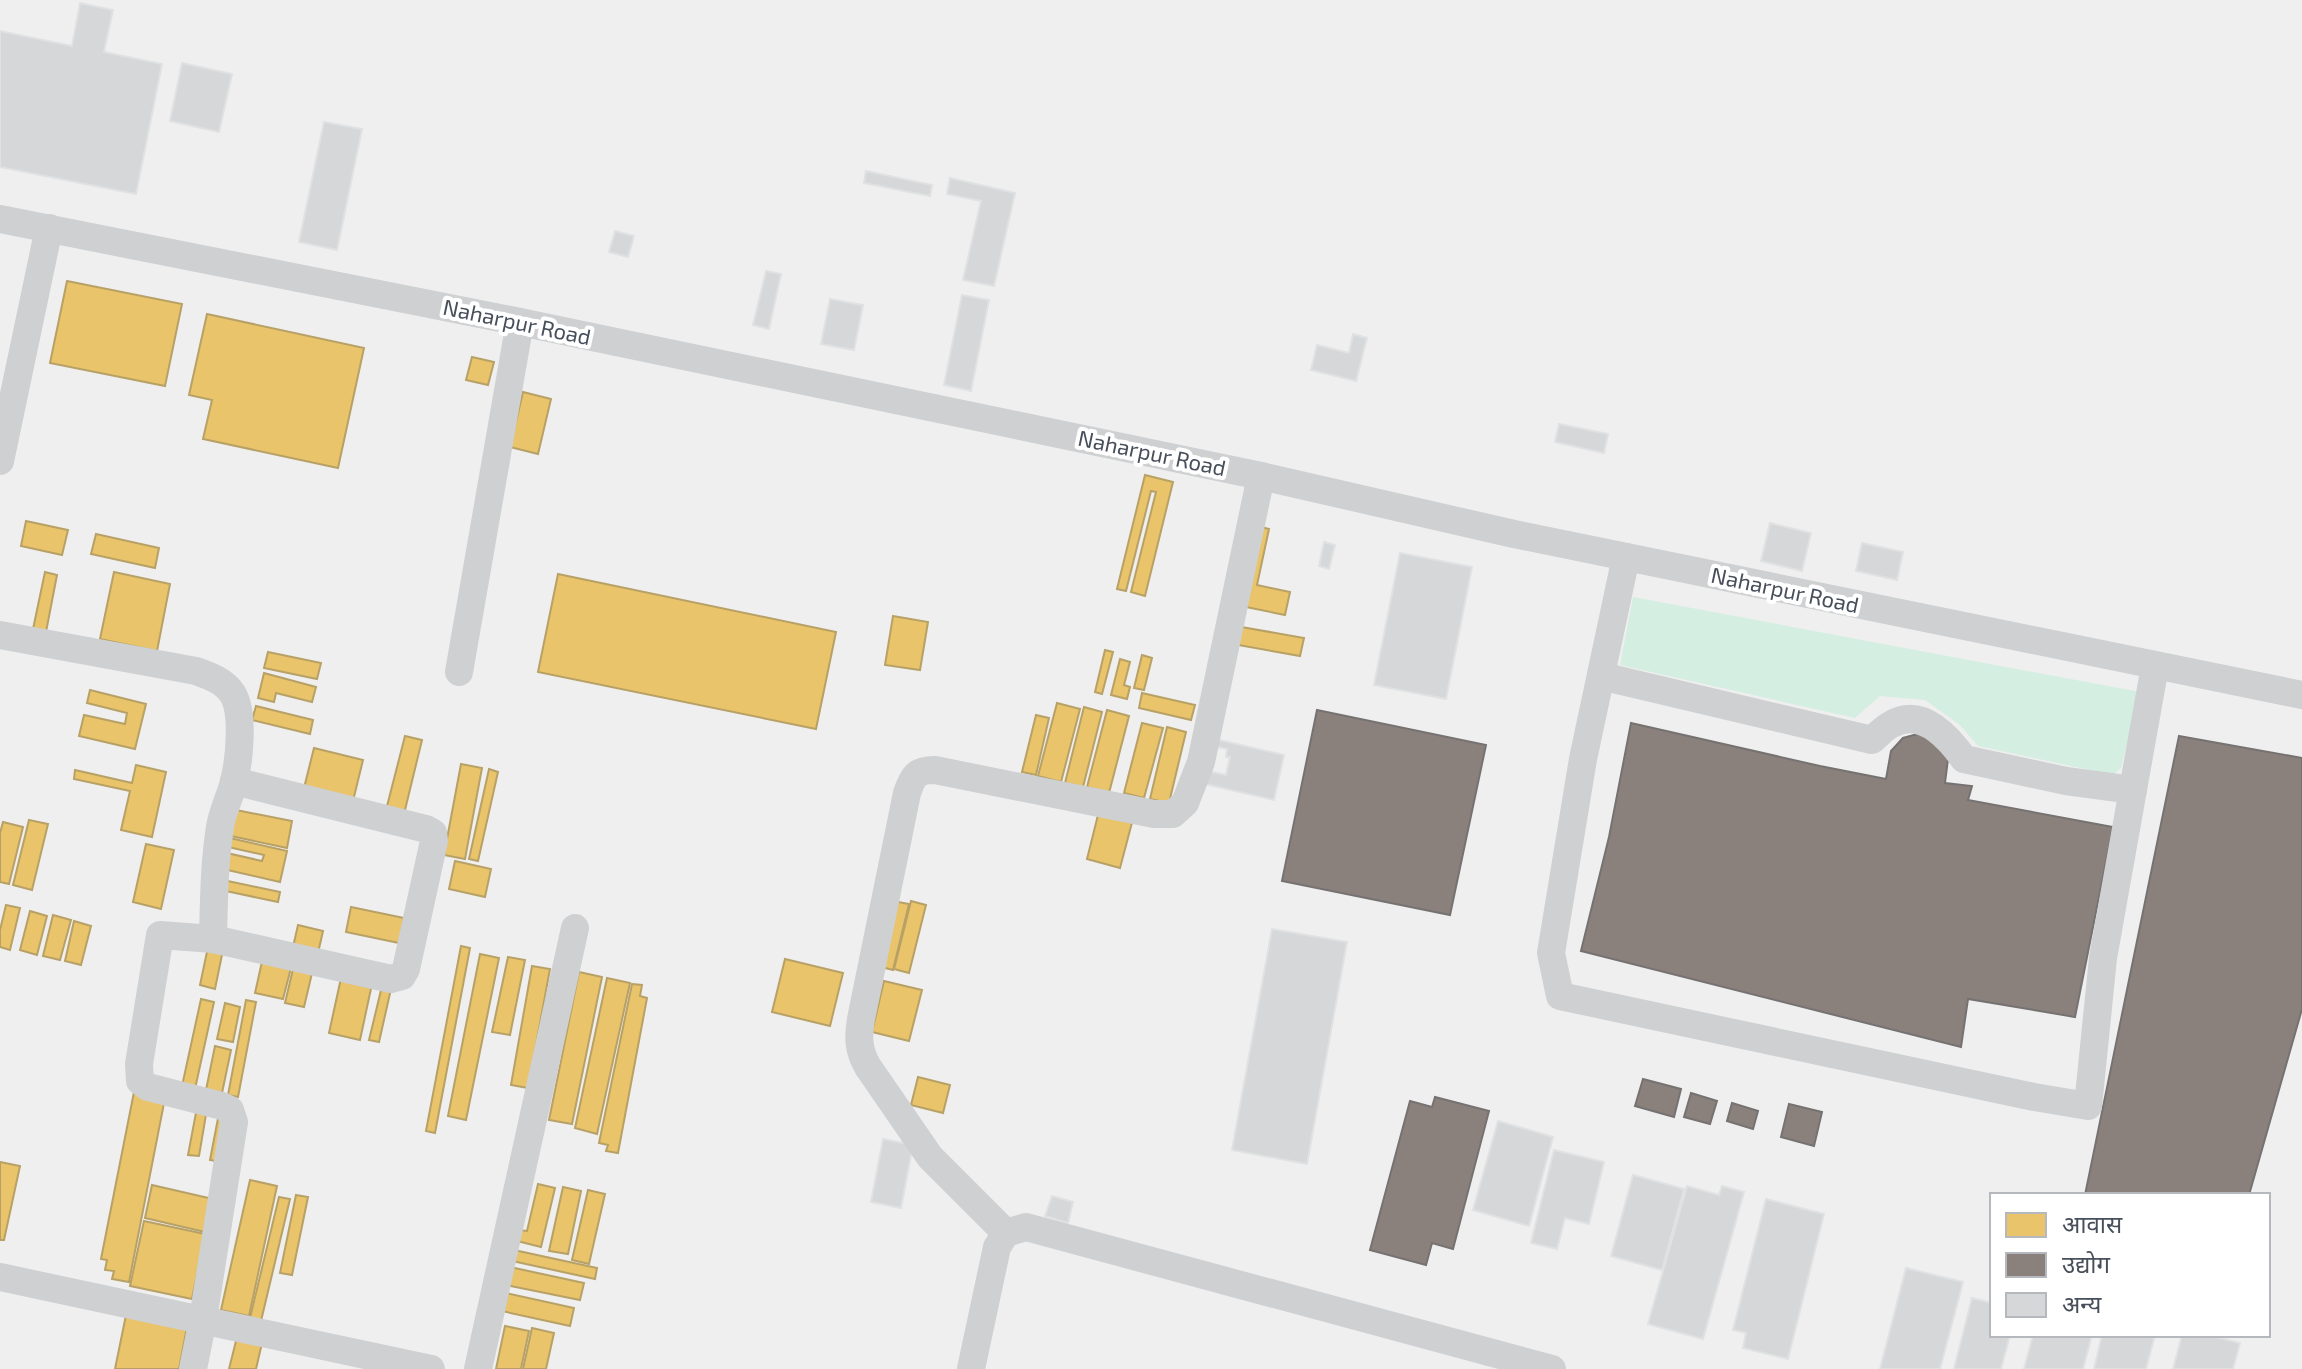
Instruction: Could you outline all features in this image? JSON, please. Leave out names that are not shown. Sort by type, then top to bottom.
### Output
[{"type":"street","name":"Naharpur Road","points":[[0,219],[520,322],[1261,476],[1626,557],[2302,695]]},
{"type":"street","points":[[0,461],[49,228]]},
{"type":"street","points":[[459,672],[520,322]]},
{"type":"street","points":[[1006,1233],[930,1157],[868,1067],[858,1041],[907,793],[917,773],[935,770],[1154,814],[1173,814],[1185,803],[1201,762],[1261,476]]},
{"type":"street","points":[[1626,557],[1583,759],[1551,953],[1560,996],[2034,1097],[2088,1106],[2103,958],[2155,666]]},
{"type":"street","points":[[0,635],[196,671],[217,679],[233,694],[239,713],[239,745],[214,867],[213,939]]},
{"type":"street","points":[[1601,676],[1872,740],[1892,723],[1909,720],[1931,724],[1950,740],[1964,759],[2066,781],[2133,790]]},
{"type":"street","points":[[193,1369],[234,1122],[230,1110],[222,1106],[148,1087],[140,1081],[139,1064],[160,935],[213,939],[380,977],[391,979],[402,976],[433,849],[433,833],[426,829],[234,781]]},
{"type":"street","points":[[478,1369],[575,928]]},
{"type":"street","points":[[971,1369],[997,1247],[1006,1233],[1026,1227],[1552,1369]]},
{"type":"street","points":[[0,1277],[431,1369]]},
{"type":"green space","points":[[1633,597],[2140,692],[2121,768],[2113,775],[1978,746],[1960,725],[1925,700],[1880,696],[1855,718],[1620,665]]},
{"type":"building: आवास","points":[[67,281],[182,304],[165,386],[50,363]]},
{"type":"building: आवास","points":[[207,314],[364,348],[338,468],[203,439],[212,400],[189,395]]},
{"type":"building: आवास","points":[[472,357],[494,362],[488,385],[466,380]]},
{"type":"building: आवास","points":[[523,392],[551,399],[538,454],[510,447]]},
{"type":"building: आवास","points":[[1145,475],[1173,482],[1145,596],[1131,592],[1156,492],[1151,491],[1126,591],[1117,589]]},
{"type":"building: आवास","points":[[26,521],[68,530],[62,555],[21,546]]},
{"type":"building: आवास","points":[[1253,525],[1269,529],[1257,585],[1290,592],[1285,615],[1236,605]]},
{"type":"building: आवास","points":[[96,534],[159,548],[155,568],[91,554]]},
{"type":"building: आवास","points":[[45,572],[57,575],[46,632],[33,629]]},
{"type":"building: आवास","points":[[114,572],[170,584],[157,651],[100,639]]},
{"type":"building: आवास","points":[[558,574],[836,632],[816,729],[538,672]]},
{"type":"building: आवास","points":[[893,616],[928,622],[920,670],[885,665]]},
{"type":"building: आवास","points":[[1230,625],[1304,638],[1300,656],[1227,643]]},
{"type":"building: आवास","points":[[1105,650],[1113,652],[1102,694],[1095,692]]},
{"type":"building: आवास","points":[[268,652],[321,663],[317,679],[264,668]]},
{"type":"building: आवास","points":[[1142,655],[1152,658],[1144,690],[1134,688]]},
{"type":"building: आवास","points":[[1120,659],[1130,662],[1124,685],[1130,687],[1127,699],[1111,695]]},
{"type":"building: आवास","points":[[264,673],[316,687],[312,702],[276,693],[274,702],[258,698]]},
{"type":"building: आवास","points":[[90,690],[146,704],[135,749],[79,736],[84,715],[125,724],[127,713],[87,703]]},
{"type":"building: आवास","points":[[1142,693],[1195,705],[1191,720],[1139,708]]},
{"type":"building: आवास","points":[[1057,703],[1080,709],[1061,782],[1038,776]]},
{"type":"building: आवास","points":[[256,706],[313,720],[310,734],[252,720]]},
{"type":"building: आवास","points":[[1084,707],[1102,712],[1083,787],[1065,783]]},
{"type":"building: आवास","points":[[1107,710],[1129,716],[1109,793],[1087,787]]},
{"type":"building: आवास","points":[[1036,715],[1049,718],[1036,775],[1022,772]]},
{"type":"building: आवास","points":[[1142,723],[1163,728],[1144,798],[1124,793]]},
{"type":"building: आवास","points":[[1167,727],[1186,732],[1169,803],[1150,799]]},
{"type":"building: आवास","points":[[405,736],[422,740],[404,814],[386,810]]},
{"type":"building: आवास","points":[[314,748],[363,760],[352,805],[303,792]]},
{"type":"building: आवास","points":[[461,764],[482,768],[465,859],[444,855]]},
{"type":"building: आवास","points":[[136,765],[166,772],[152,837],[121,830],[130,791],[74,779],[75,770],[132,783]]},
{"type":"building: आवास","points":[[489,769],[498,772],[478,861],[469,859]]},
{"type":"building: आवास","points":[[1100,807],[1134,815],[1120,868],[1087,859]]},
{"type":"building: आवास","points":[[236,810],[292,821],[287,848],[231,836]]},
{"type":"building: आवास","points":[[29,820],[48,824],[32,890],[13,885]]},
{"type":"building: आवास","points":[[3,822],[23,827],[9,884],[0,882],[0,833]]},
{"type":"building: आवास","points":[[230,838],[287,851],[280,882],[223,869],[227,853],[262,861],[264,855],[228,847]]},
{"type":"building: आवास","points":[[146,844],[174,850],[161,909],[133,902]]},
{"type":"building: आवास","points":[[455,861],[491,869],[485,897],[449,889]]},
{"type":"building: आवास","points":[[223,880],[280,892],[278,902],[221,890]]},
{"type":"building: आवास","points":[[893,901],[909,904],[893,970],[877,966]]},
{"type":"building: आवास","points":[[911,901],[926,905],[909,973],[894,969]]},
{"type":"building: आवास","points":[[6,905],[20,908],[10,950],[0,947],[0,930]]},
{"type":"building: आवास","points":[[351,907],[404,918],[399,943],[346,932]]},
{"type":"building: आवास","points":[[30,911],[47,916],[37,955],[20,950]]},
{"type":"building: आवास","points":[[53,915],[71,920],[60,960],[43,956]]},
{"type":"building: आवास","points":[[74,921],[91,926],[81,965],[65,961]]},
{"type":"building: आवास","points":[[298,925],[323,931],[318,953],[293,947]]},
{"type":"building: आवास","points":[[461,946],[470,948],[435,1133],[426,1131]]},
{"type":"building: आवास","points":[[208,947],[223,950],[215,989],[200,985]]},
{"type":"building: आवास","points":[[480,954],[499,958],[466,1120],[448,1116]]},
{"type":"building: आवास","points":[[263,957],[292,964],[283,999],[255,993]]},
{"type":"building: आवास","points":[[508,957],[525,960],[510,1035],[492,1032]]},
{"type":"building: आवास","points":[[785,959],[843,973],[830,1026],[772,1012]]},
{"type":"building: आवास","points":[[294,965],[313,969],[304,1007],[285,1003]]},
{"type":"building: आवास","points":[[532,966],[550,969],[528,1088],[511,1085]]},
{"type":"building: आवास","points":[[579,972],[602,977],[572,1124],[549,1120]]},
{"type":"building: आवास","points":[[341,978],[372,984],[360,1040],[329,1033]]},
{"type":"building: आवास","points":[[607,978],[630,983],[597,1134],[575,1128]]},
{"type":"building: आवास","points":[[884,981],[922,990],[909,1041],[872,1032]]},
{"type":"building: आवास","points":[[632,984],[642,985],[640,996],[647,998],[618,1153],[606,1151],[608,1145],[599,1143]]},
{"type":"building: आवास","points":[[382,986],[391,989],[379,1042],[369,1040]]},
{"type":"building: आवास","points":[[201,999],[214,1002],[195,1089],[182,1086]]},
{"type":"building: आवास","points":[[246,1000],[256,1002],[238,1097],[228,1095]]},
{"type":"building: आवास","points":[[225,1003],[240,1007],[233,1042],[217,1039]]},
{"type":"building: आवास","points":[[215,1046],[231,1050],[222,1093],[206,1090]]},
{"type":"building: आवास","points":[[918,1077],[950,1085],[943,1113],[911,1105]]},
{"type":"building: आवास","points":[[135,1087],[166,1093],[129,1282],[112,1279],[114,1271],[105,1270],[107,1260],[101,1259]]},
{"type":"building: आवास","points":[[198,1102],[208,1103],[199,1156],[188,1155]]},
{"type":"building: आवास","points":[[219,1113],[230,1116],[221,1162],[210,1160]]},
{"type":"building: आवास","points":[[0,1162],[20,1166],[4,1240],[0,1240]]},
{"type":"building: आवास","points":[[250,1180],[277,1186],[249,1316],[221,1310]]},
{"type":"building: आवास","points":[[538,1184],[555,1188],[541,1247],[517,1241],[519,1230],[527,1231]]},
{"type":"building: आवास","points":[[152,1185],[213,1199],[205,1232],[145,1218]]},
{"type":"building: आवास","points":[[563,1187],[581,1191],[568,1254],[549,1251]]},
{"type":"building: आवास","points":[[588,1190],[605,1194],[589,1264],[572,1260]]},
{"type":"building: आवास","points":[[296,1195],[308,1197],[292,1275],[280,1273]]},
{"type":"building: आवास","points":[[279,1197],[290,1199],[261,1321],[250,1318]]},
{"type":"building: आवास","points":[[144,1221],[205,1234],[192,1299],[130,1286]]},
{"type":"building: आवास","points":[[514,1250],[597,1268],[595,1279],[512,1261]]},
{"type":"building: आवास","points":[[510,1267],[584,1283],[580,1300],[506,1285]]},
{"type":"building: आवास","points":[[501,1292],[574,1308],[570,1326],[497,1310]]},
{"type":"building: आवास","points":[[126,1315],[187,1327],[179,1369],[115,1369]]},
{"type":"building: आवास","points":[[505,1326],[529,1331],[521,1369],[496,1369]]},
{"type":"building: आवास","points":[[532,1328],[554,1333],[546,1369],[523,1369]]},
{"type":"building: आवास","points":[[237,1337],[262,1343],[256,1369],[229,1369]]},
{"type":"building: उद्योग","points":[[1317,710],[1486,745],[1450,915],[1282,881]]},
{"type":"building: उद्योग","points":[[1631,723],[1886,779],[1891,751],[1903,738],[1921,733],[1938,743],[1948,759],[1945,783],[1972,786],[1968,800],[2113,827],[2075,1017],[1968,999],[1961,1047],[1581,951],[1609,837]]},
{"type":"building: उद्योग","points":[[2179,736],[2302,758],[2302,1009],[2250,1193],[2085,1193]]},
{"type":"building: उद्योग","points":[[1643,1079],[1681,1089],[1674,1117],[1635,1106]]},
{"type":"building: उद्योग","points":[[1691,1093],[1717,1101],[1710,1124],[1684,1117]]},
{"type":"building: उद्योग","points":[[1435,1097],[1489,1111],[1453,1249],[1432,1243],[1426,1265],[1370,1250],[1410,1101],[1432,1107]]},
{"type":"building: उद्योग","points":[[1732,1103],[1758,1111],[1753,1129],[1727,1121]]},
{"type":"building: उद्योग","points":[[1789,1104],[1822,1112],[1814,1146],[1781,1137]]},
{"type":"building: अन्य","points":[[80,3],[113,10],[104,52],[162,64],[136,194],[0,167],[0,31],[72,46]]},
{"type":"building: अन्य","points":[[182,63],[232,74],[219,132],[170,121]]},
{"type":"building: अन्य","points":[[324,122],[362,129],[337,250],[299,242]]},
{"type":"building: अन्य","points":[[866,171],[932,185],[930,196],[864,183]]},
{"type":"building: अन्य","points":[[950,178],[1015,193],[994,286],[963,280],[981,201],[947,194]]},
{"type":"building: अन्य","points":[[615,231],[634,236],[628,257],[609,252]]},
{"type":"building: अन्य","points":[[766,271],[781,274],[769,329],[753,325]]},
{"type":"building: अन्य","points":[[962,295],[989,300],[971,391],[944,385]]},
{"type":"building: अन्य","points":[[830,299],[863,305],[854,350],[821,344]]},
{"type":"building: अन्य","points":[[1353,334],[1367,338],[1356,381],[1311,370],[1317,345],[1349,353]]},
{"type":"building: अन्य","points":[[1559,424],[1608,434],[1604,453],[1555,442]]},
{"type":"building: अन्य","points":[[1770,523],[1811,533],[1802,571],[1761,561]]},
{"type":"building: अन्य","points":[[1324,542],[1335,545],[1329,569],[1319,566]]},
{"type":"building: अन्य","points":[[1862,543],[1903,552],[1897,580],[1856,571]]},
{"type":"building: अन्य","points":[[1400,553],[1472,567],[1446,699],[1374,685]]},
{"type":"building: अन्य","points":[[1215,739],[1284,755],[1274,800],[1205,784],[1208,771],[1226,775],[1230,757],[1226,757],[1227,749],[1213,746]]},
{"type":"building: अन्य","points":[[1272,929],[1347,942],[1307,1164],[1232,1150]]},
{"type":"building: अन्य","points":[[1498,1121],[1553,1137],[1529,1226],[1473,1210]]},
{"type":"building: अन्य","points":[[883,1139],[913,1145],[901,1208],[871,1202]]},
{"type":"building: अन्य","points":[[1554,1150],[1604,1162],[1589,1224],[1565,1218],[1557,1249],[1531,1243]]},
{"type":"building: अन्य","points":[[1633,1175],[1684,1189],[1662,1270],[1611,1256]]},
{"type":"building: अन्य","points":[[1687,1186],[1719,1195],[1722,1186],[1744,1192],[1703,1339],[1648,1324]]},
{"type":"building: अन्य","points":[[1052,1196],[1073,1202],[1068,1223],[1045,1216]]},
{"type":"building: अन्य","points":[[1766,1199],[1824,1214],[1788,1359],[1743,1348],[1746,1333],[1733,1330]]},
{"type":"building: अन्य","points":[[1906,1268],[1963,1282],[1940,1369],[1880,1369]]},
{"type":"building: अन्य","points":[[1972,1298],[1990,1302],[1990,1337],[2009,1337],[2001,1369],[1954,1369]]},
{"type":"building: अन्य","points":[[2032,1337],[2091,1337],[2083,1369],[2024,1369]]},
{"type":"building: अन्य","points":[[2102,1337],[2154,1337],[2146,1369],[2094,1369]]},
{"type":"building: अन्य","points":[[2181,1337],[2217,1337],[2240,1343],[2233,1369],[2173,1369]]}]
